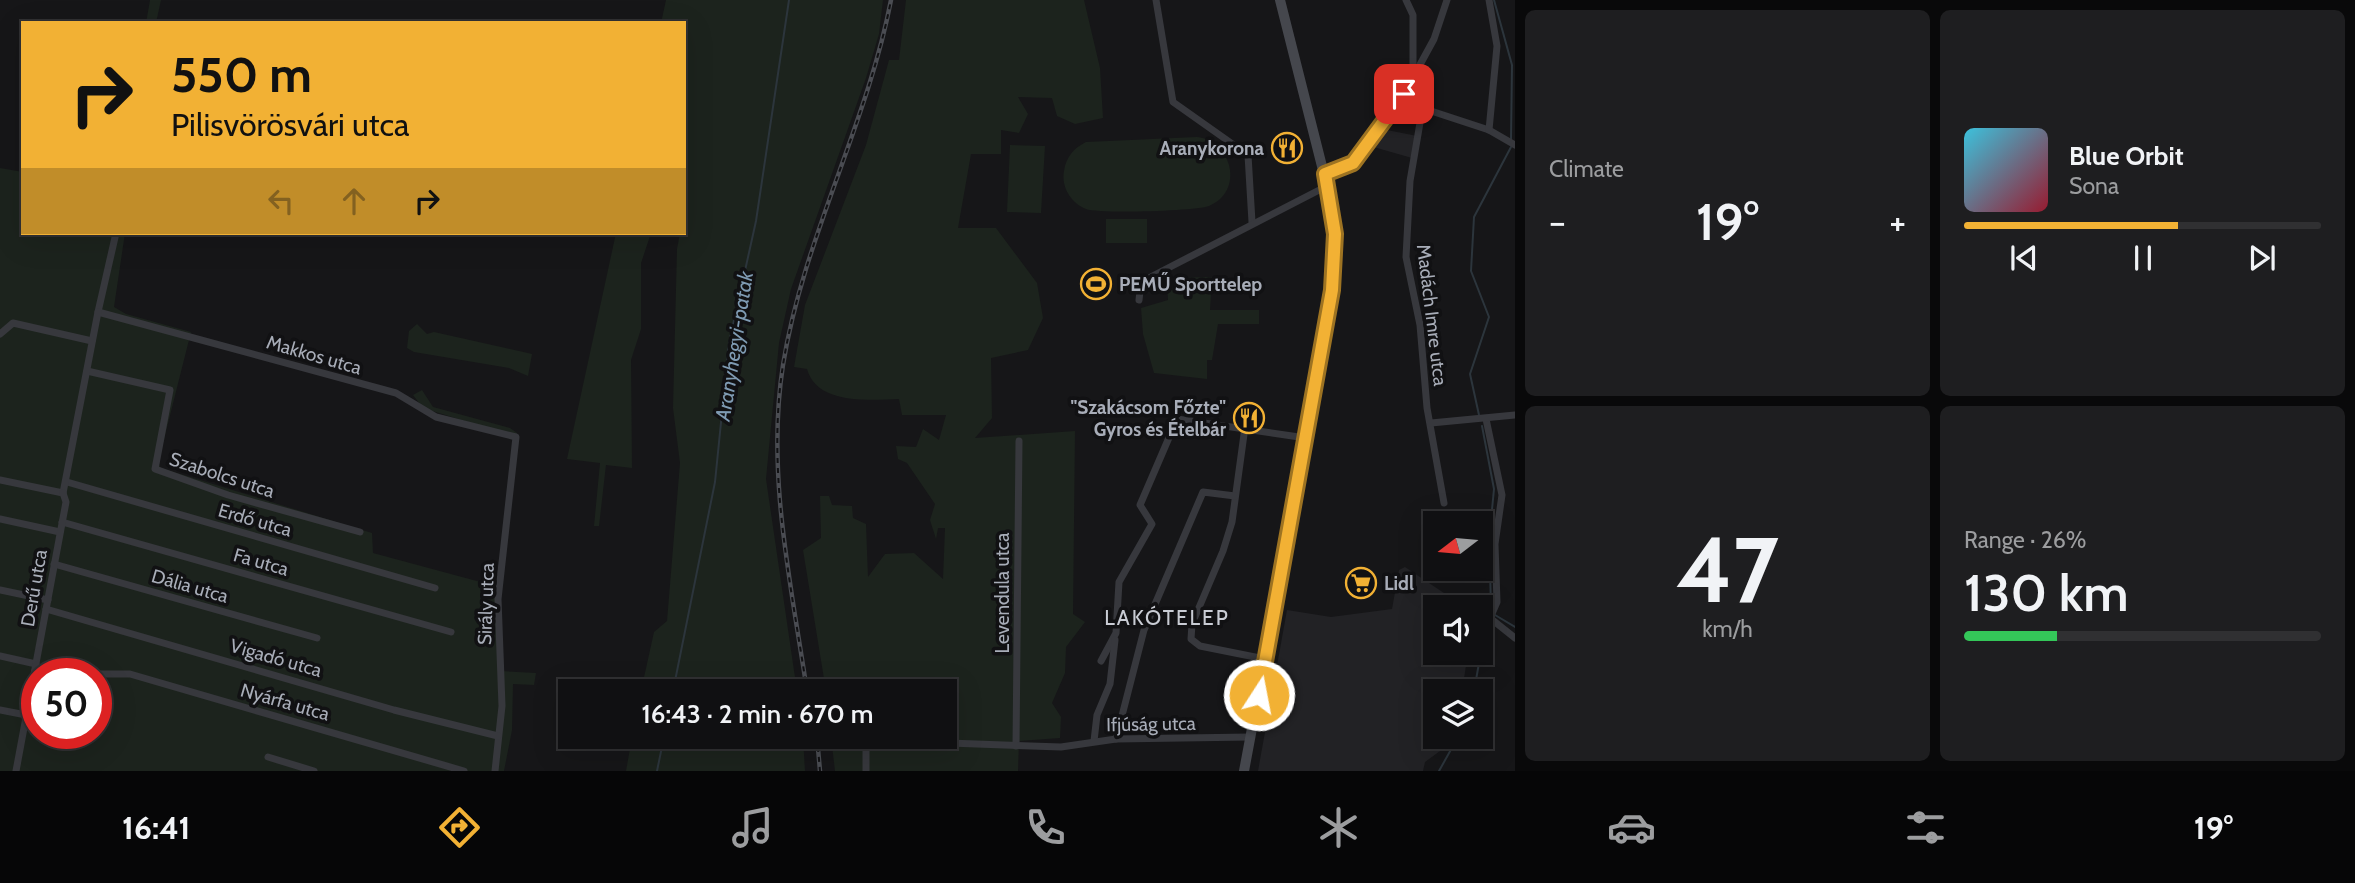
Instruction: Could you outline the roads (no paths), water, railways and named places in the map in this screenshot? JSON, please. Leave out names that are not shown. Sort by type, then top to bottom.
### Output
[{"type":"main road","points":[[1244,771],[1334,271],[1334,227],[1325,174],[1280,0]]},
{"type":"street","points":[[1156,0],[1172,102],[1248,155],[1252,222]]},
{"type":"street","points":[[1406,0],[1413,15],[1413,76]]},
{"type":"street","points":[[1325,174],[1353,163],[1404,94],[1434,39],[1447,0]]},
{"type":"street","points":[[1489,0],[1497,46],[1489,130]]},
{"type":"street","name":"Madách Imre utca","points":[[1404,94],[1421,117],[1410,181],[1406,257],[1420,325],[1431,423],[1444,503]]},
{"type":"street","points":[[1425,108],[1489,130],[1515,145]]},
{"type":"street","points":[[1139,300],[1141,282],[1252,222],[1327,186]]},
{"type":"street","points":[[0,480],[64,493],[97,312],[116,235]]},
{"type":"street","name":"Makkos utca","points":[[97,312],[332,378],[396,393],[436,417],[516,437]]},
{"type":"street","points":[[0,334],[13,323],[92,341]]},
{"type":"street","name":"Szabolcs utca","points":[[87,371],[170,390],[172,393],[155,469],[228,495],[360,532]]},
{"type":"street","points":[[1431,423],[1515,415]]},
{"type":"street","points":[[1094,741],[1097,715],[1110,684],[1119,582],[1152,524],[1140,505],[1177,419],[1306,438]]},
{"type":"street","points":[[1486,419],[1502,495],[1495,544],[1497,602],[1490,618],[1515,638]]},
{"type":"street","points":[[1245,427],[1232,522],[1223,551],[1192,624],[1191,639],[1200,646],[1265,659]]},
{"type":"street","name":"Sirály utca","points":[[495,771],[502,706],[498,599],[516,437]]},
{"type":"street","name":"Levendula utca","points":[[1016,746],[1019,441]]},
{"type":"street","name":"Erdő utca","points":[[67,482],[435,588]]},
{"type":"street","points":[[1116,739],[1144,630],[1203,492],[1235,496]]},
{"type":"street","name":"Derű utca","points":[[38,658],[66,502],[64,493]]},
{"type":"street","points":[[0,519],[60,533]]},
{"type":"street","name":"Fa utca","points":[[62,522],[451,632]]},
{"type":"street","name":"Dália utca","points":[[54,564],[317,638]]},
{"type":"street","points":[[0,590],[48,600]]},
{"type":"street","name":"Vigadó utca","points":[[46,609],[394,709],[498,736]]},
{"type":"street","points":[[1101,661],[1116,633]]},
{"type":"street","points":[[0,656],[21,662]]},
{"type":"street","name":"Nyárfa utca","points":[[112,674],[130,674],[464,771]]},
{"type":"street","points":[[0,710],[21,714]]},
{"type":"street","name":"Ifjúság utca","points":[[866,771],[866,740],[1061,747],[1116,739],[1250,737]]},
{"type":"street","name":"Derű utca","points":[[16,771],[21,743]]},
{"type":"street","points":[[268,757],[314,771]]},
{"type":"waterway","name":"Aranyhegyi-patak","points":[[675,679],[715,482],[729,343],[756,221],[789,0]]},
{"type":"waterway","points":[[1494,0],[1512,65],[1511,139]]},
{"type":"waterway","points":[[1479,415],[1470,374],[1489,317],[1471,271],[1474,217],[1511,147]]},
{"type":"waterway","points":[[1482,426],[1494,489],[1492,511]]},
{"type":"waterway","points":[[1490,581],[1491,595]]},
{"type":"waterway","points":[[1495,615],[1515,627]]},
{"type":"waterway","points":[[1476,679],[1479,665]]},
{"type":"waterway","name":"Aranyhegyi-patak","points":[[657,771],[662,749]]},
{"type":"waterway","points":[[1439,771],[1451,749]]},
{"type":"railway","points":[[805,679],[788,569],[779,487],[778,406],[783,365],[805,272],[867,92],[891,0]]},
{"type":"railway","points":[[818,749],[820,771]]},
{"type":"place","name":"Aranykorona","points":[[1287,148]]},
{"type":"place","name":"PEMŰ Sporttelep","points":[[1096,284]]},
{"type":"place","name":"\"Szakácsom Főzte\" Gyros és Ételbár","points":[[1249,418]]},
{"type":"place","name":"Lidl","points":[[1361,583]]},
{"type":"district","name":"LAKÓTELEP","points":[[1167,617]]}]
